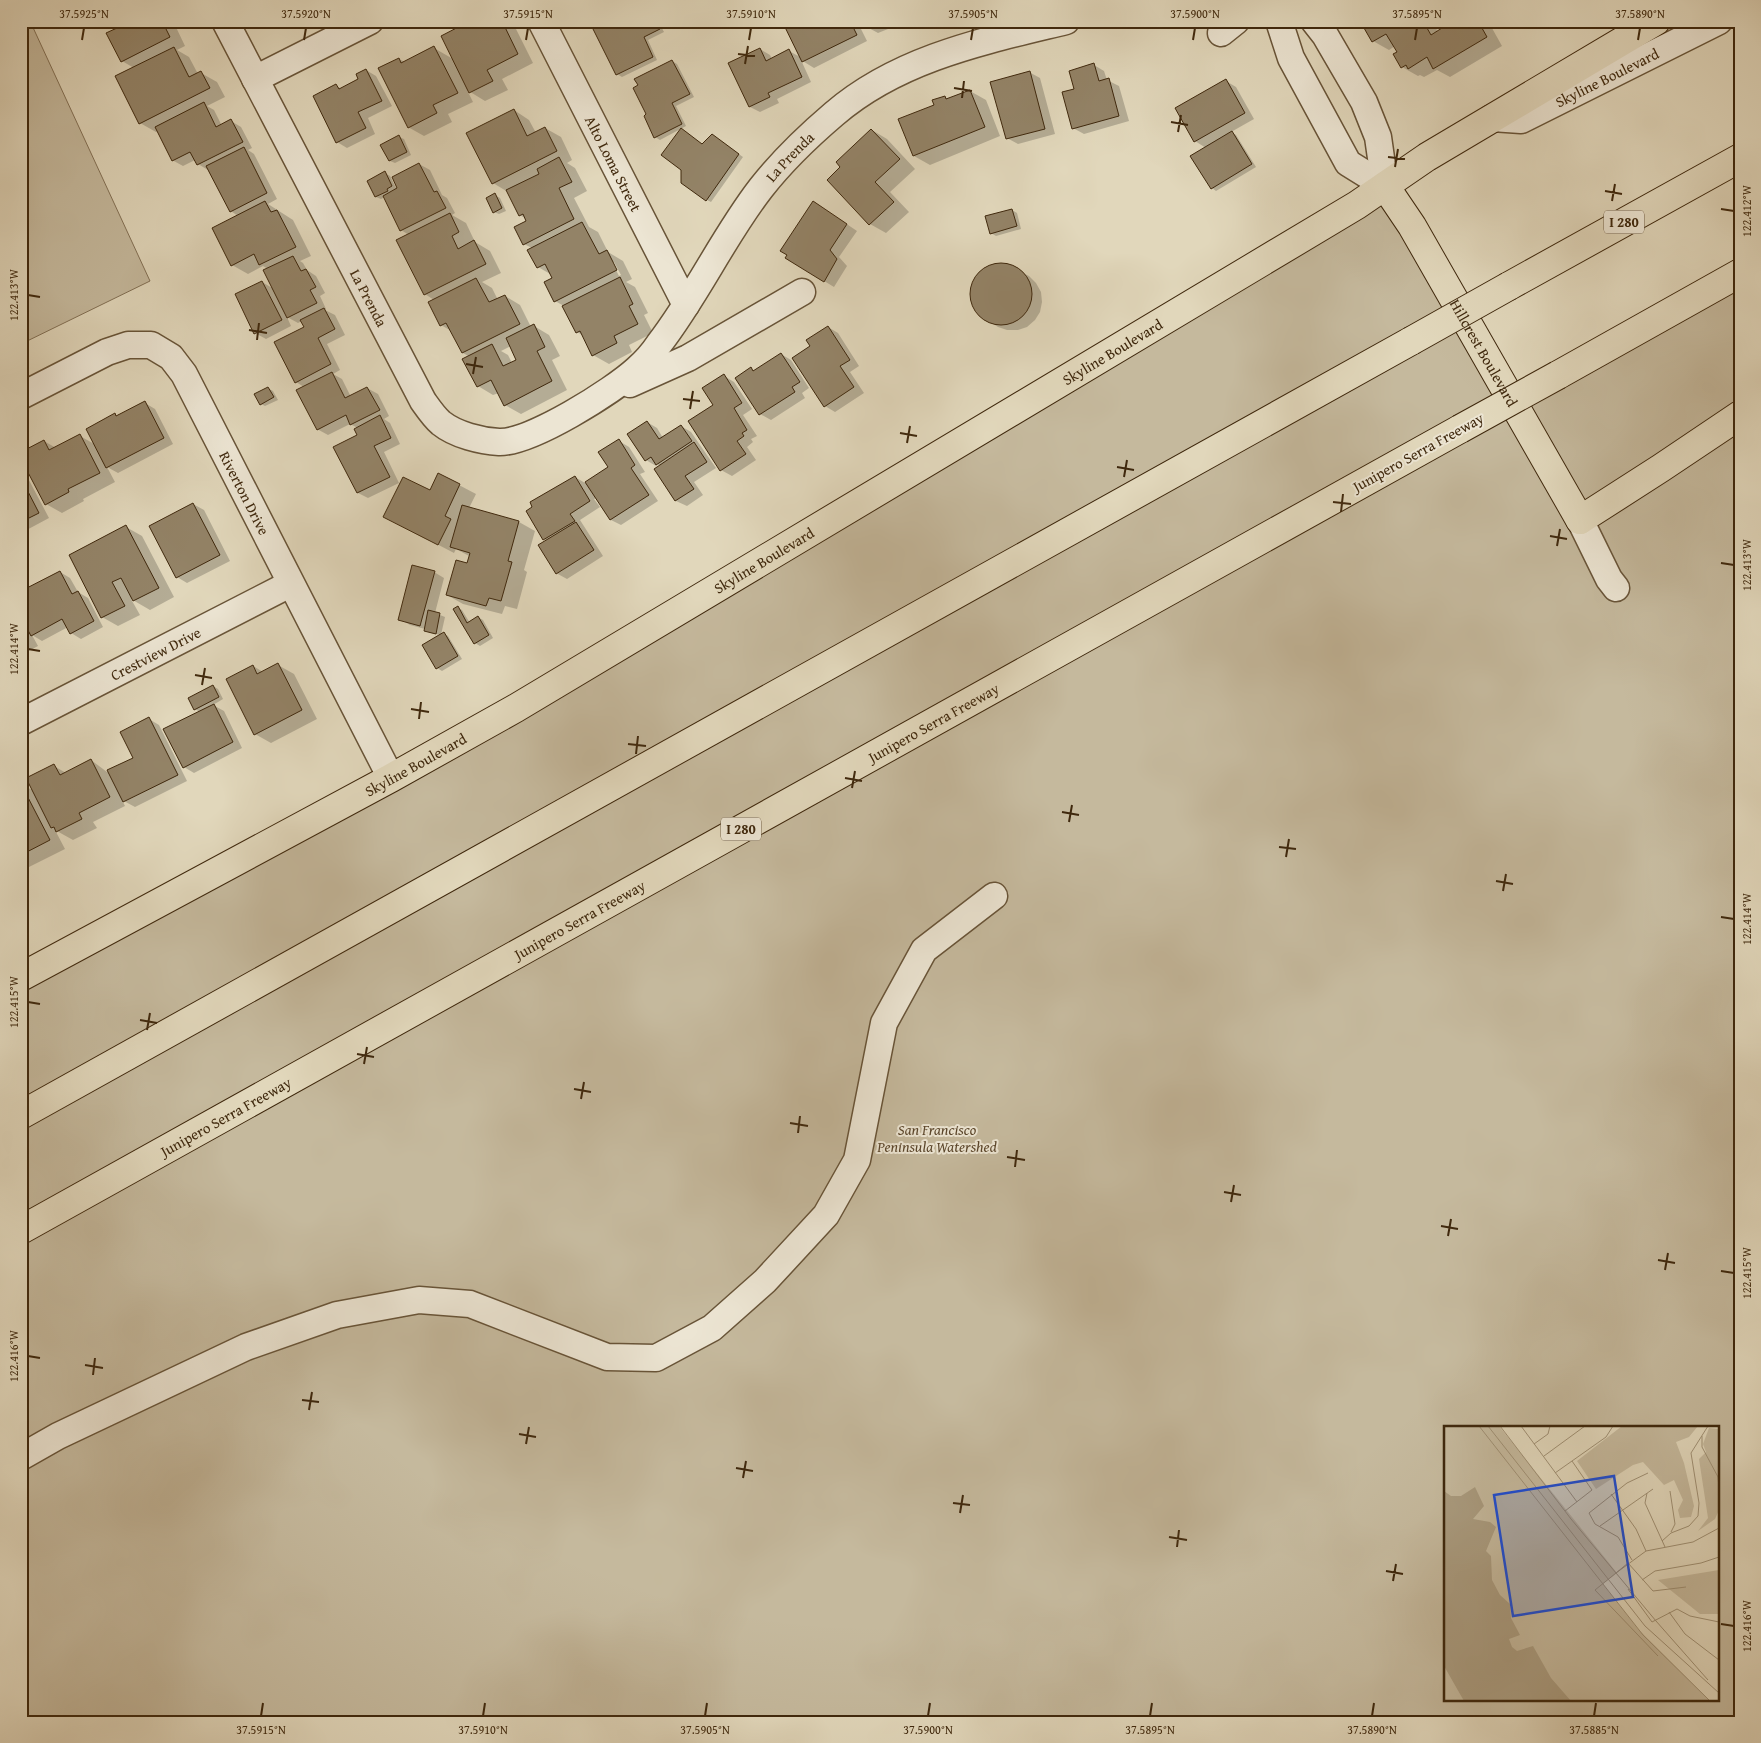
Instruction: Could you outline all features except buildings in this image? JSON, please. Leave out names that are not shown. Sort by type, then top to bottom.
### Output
[{"type":"main road","name":"Skyline Boulevard","points":[[21,976],[391,778],[516,708],[1357,205],[1426,157],[1656,21]]},
{"type":"main road","name":"I 280","points":[[21,1115],[1740,158]]},
{"type":"main road","name":"Hillcrest Boulevard","points":[[1385,186],[1412,226],[1580,520]]},
{"type":"main road","name":"Junipero Serra Freeway","points":[[21,1230],[1740,273]]},
{"type":"main road","points":[[1580,520],[1740,415]]},
{"type":"street","name":"La Prenda","points":[[225,21],[422,401],[441,423],[470,438],[501,442],[533,434],[595,400],[688,358],[802,292]]},
{"type":"street","points":[[255,79],[370,21]]},
{"type":"street","name":"Alto Loma Street","points":[[541,21],[686,305]]},
{"type":"street","name":"La Prenda","points":[[595,400],[637,369],[659,345],[760,189],[794,149],[836,112],[879,81],[929,58],[981,42],[1066,21]]},
{"type":"street","name":"Hillcrest Boulevard","points":[[1278,21],[1291,58],[1348,163],[1385,186]]},
{"type":"street","name":"Hillcrest Boulevard","points":[[1314,21],[1325,35],[1364,102],[1378,137],[1385,186]]},
{"type":"street","name":"Skyline Boulevard","points":[[1492,118],[1521,120],[1719,21]]},
{"type":"street","name":"Riverton Drive","points":[[21,396],[108,352],[128,345],[151,345],[171,357],[184,374],[391,778]]},
{"type":"street","points":[[1580,520],[1609,579],[1616,588]]},
{"type":"street","name":"Crestview Drive","points":[[21,722],[290,584]]},
{"type":"street","points":[[21,1457],[58,1436],[246,1347],[337,1314],[419,1300],[470,1304],[607,1357],[656,1358],[712,1328],[765,1281],[826,1215],[858,1160],[884,1023],[924,950],[994,896]]},
{"type":"green space","points":[[21,21],[30,21],[150,281],[21,344]]},
{"type":"green space","name":"San Francisco Peninsula Watershed","points":[[1389,179],[1512,400],[1740,273],[1740,1722],[21,1722],[21,977],[391,778]]}]
